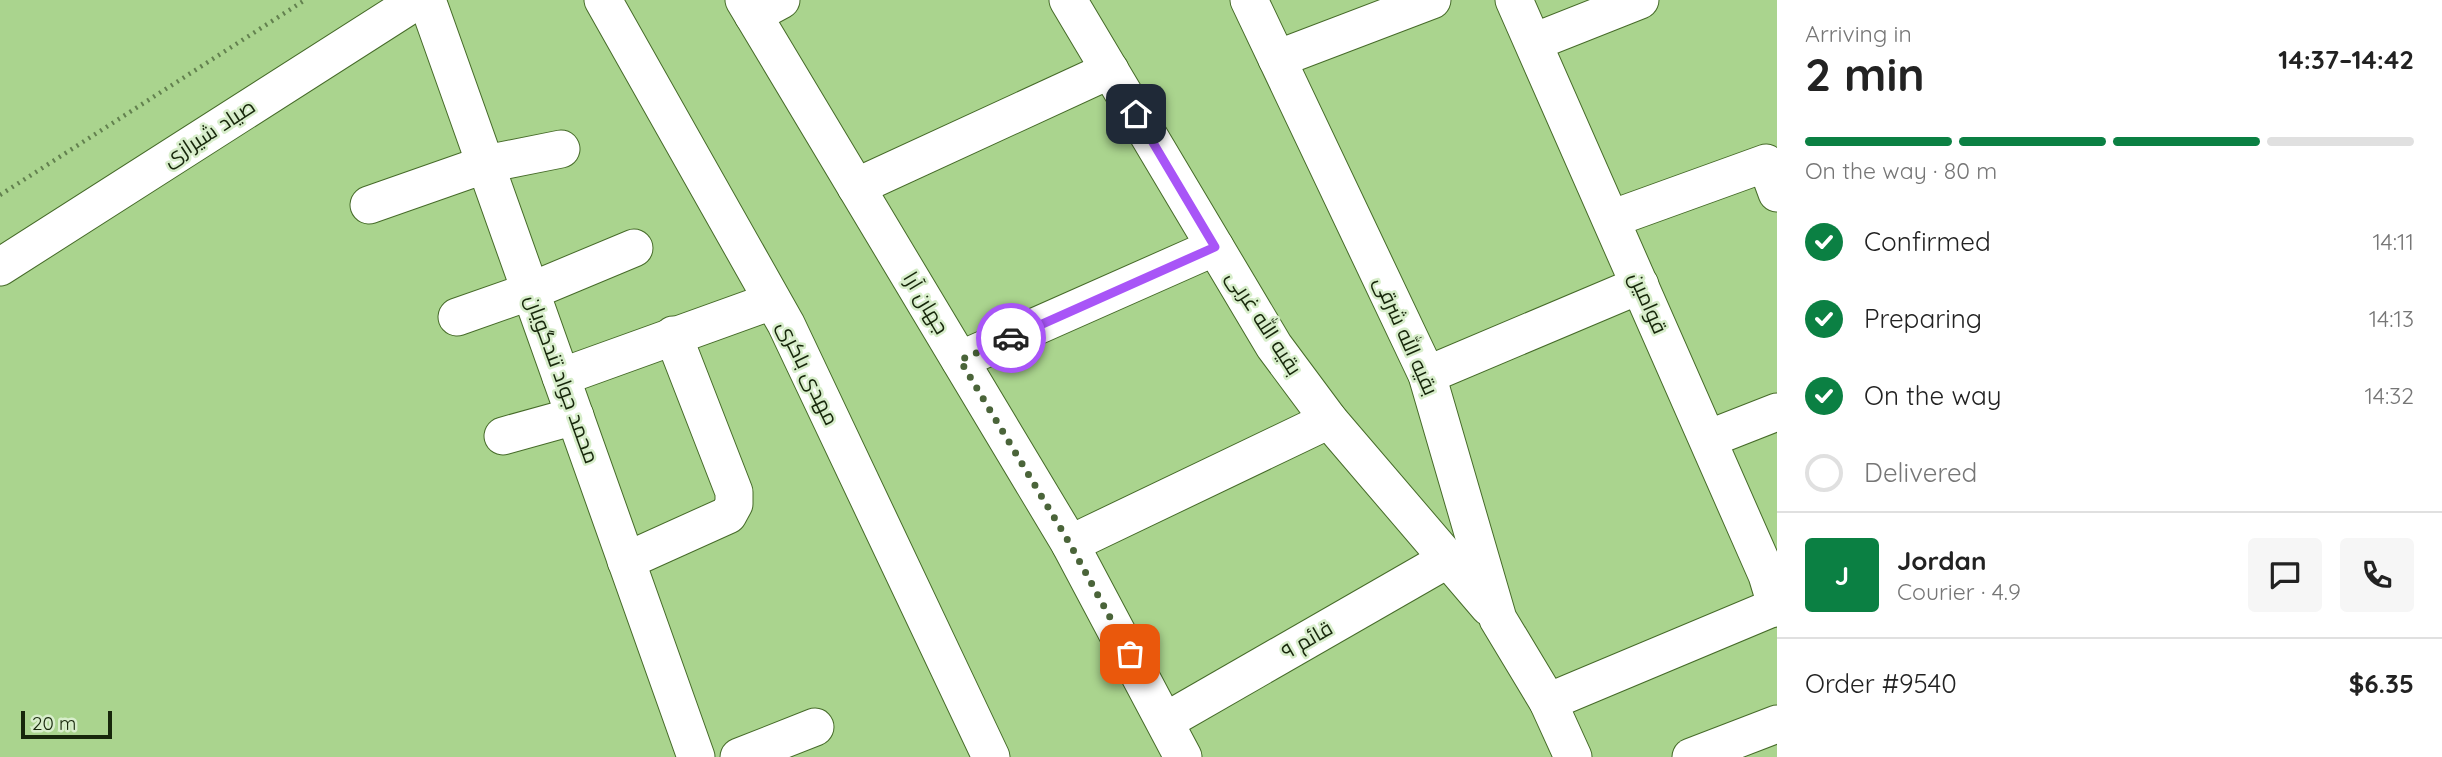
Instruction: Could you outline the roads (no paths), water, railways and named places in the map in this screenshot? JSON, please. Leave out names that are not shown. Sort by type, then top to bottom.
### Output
[{"type":"street","name":"صیاد شیرازی","points":[[0,267],[418,0]]},
{"type":"street","name":"محمد جواد تندگویان","points":[[428,0],[696,757]]},
{"type":"street","name":"مهدی باکری","points":[[603,0],[772,301],[991,757]]},
{"type":"street","name":"بقیه الله غربی","points":[[1068,0],[1274,346],[1329,420],[1498,619]]},
{"type":"street","name":"بقیه الله شرقی","points":[[1249,0],[1427,375],[1498,619],[1548,702],[1573,757]]},
{"type":"street","points":[[1277,59],[1432,0]]},
{"type":"street","name":"قوامین","points":[[1514,0],[1767,575],[1777,607]]},
{"type":"street","points":[[1534,41],[1640,0]]},
{"type":"street","name":"جهان آرا","points":[[759,5],[856,187],[1070,544],[1183,757]]},
{"type":"street","points":[[856,187],[1110,70]]},
{"type":"street","points":[[369,205],[486,164],[561,149]]},
{"type":"street","points":[[1611,219],[1766,163],[1777,193]]},
{"type":"street","points":[[960,360],[1215,247]]},
{"type":"street","points":[[457,317],[531,291],[634,248]]},
{"type":"street","points":[[1427,375],[1640,285]]},
{"type":"street","points":[[561,377],[772,301]]},
{"type":"street","points":[[626,561],[728,515],[734,505],[734,492],[673,335]]},
{"type":"street","points":[[1708,439],[1777,412]]},
{"type":"street","points":[[503,436],[575,416]]},
{"type":"street","points":[[1070,544],[1329,420]]},
{"type":"street","name":"قائم ۹","points":[[1166,721],[1448,559]]},
{"type":"street","points":[[1548,702],[1777,607]]},
{"type":"street","points":[[1691,757],[1777,724]]},
{"type":"street","points":[[739,757],[815,727]]}]
